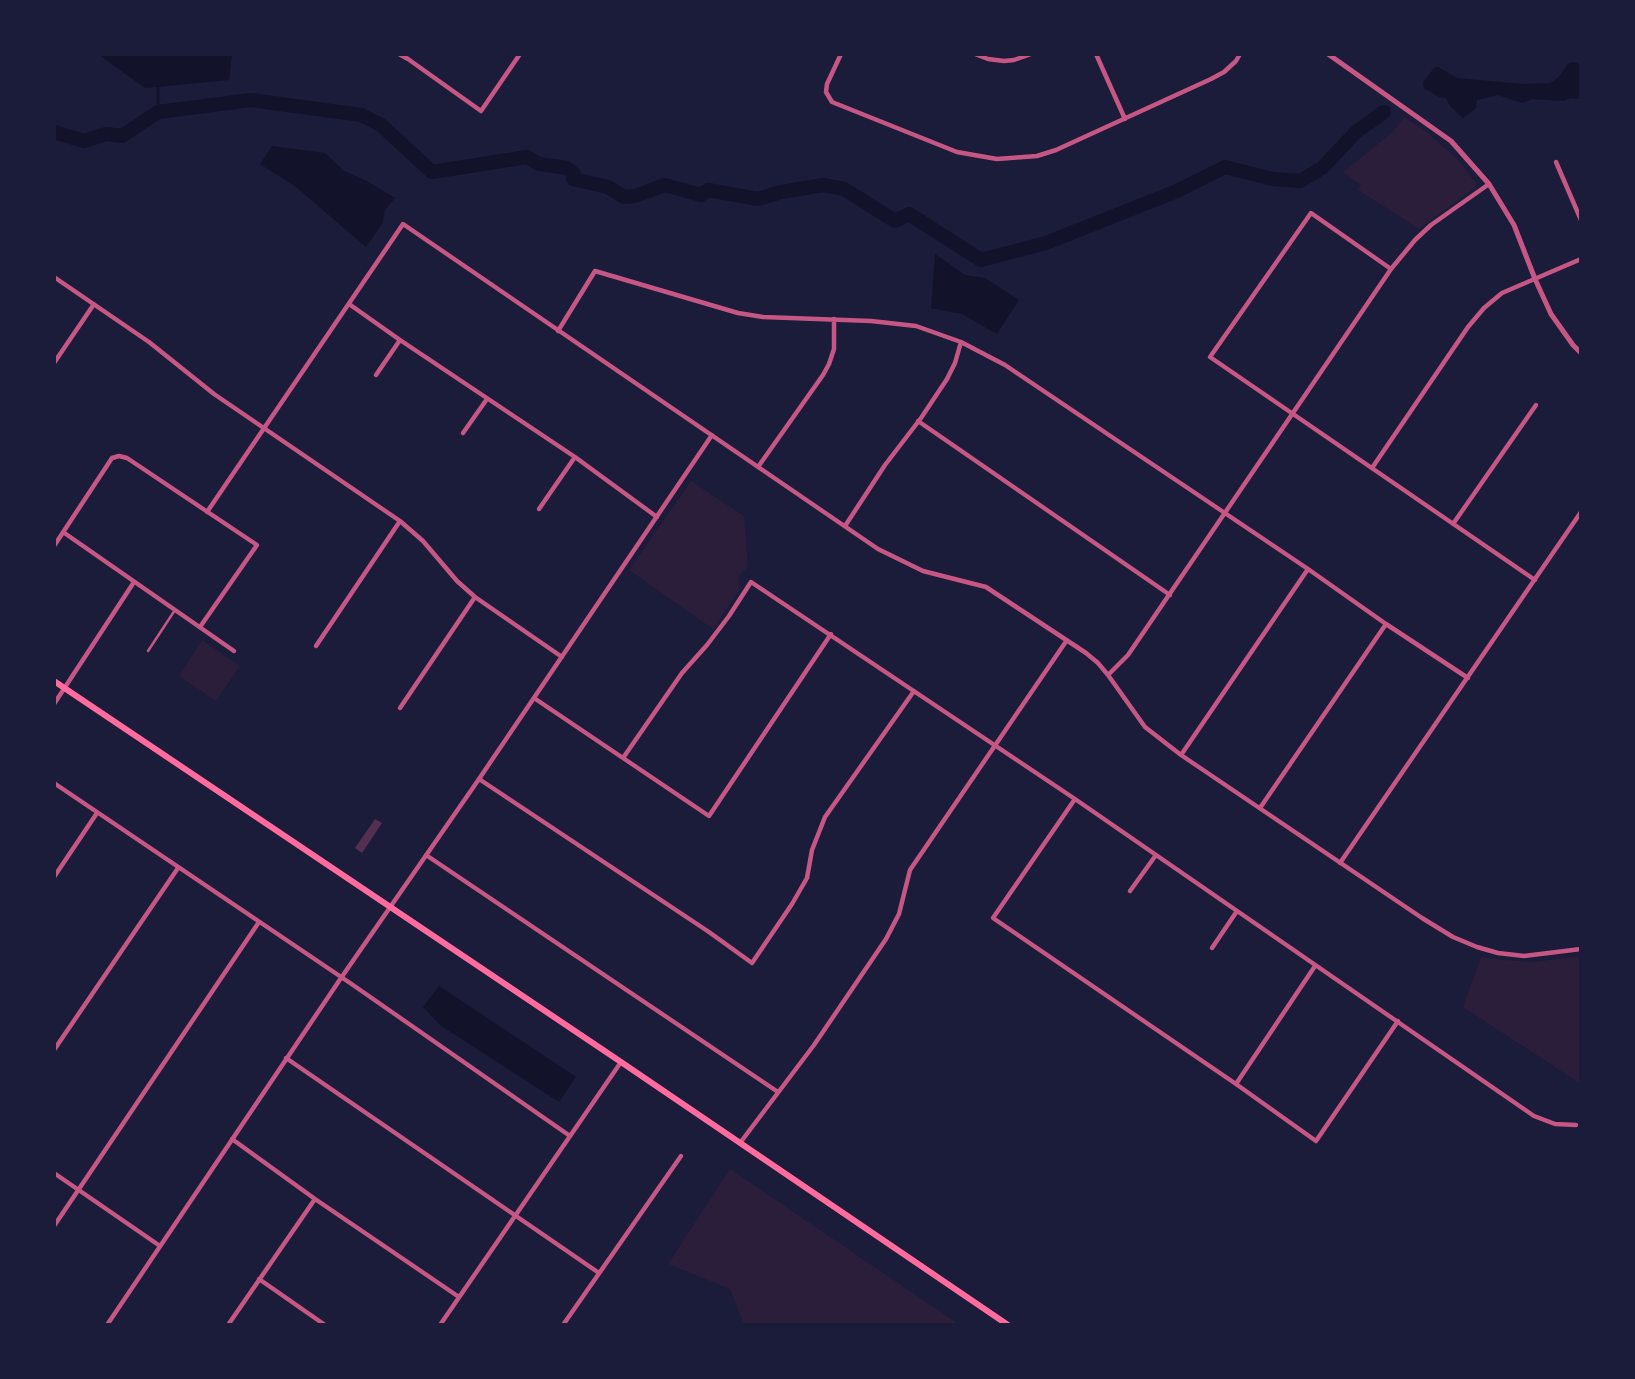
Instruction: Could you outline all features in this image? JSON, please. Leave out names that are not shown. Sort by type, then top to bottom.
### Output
[{"type":"main road","points":[[54,681],[1008,1325]]},
{"type":"street","points":[[399,54],[481,111],[520,54]]},
{"type":"street","points":[[841,54],[825,92],[832,102],[957,152],[997,159],[1037,156],[1056,150],[1211,79],[1224,72],[1240,54]]},
{"type":"street","points":[[975,54],[988,60],[1004,61],[1031,54]]},
{"type":"street","points":[[1096,54],[1125,118]]},
{"type":"street","points":[[1328,54],[1451,141],[1489,184],[1514,225],[1551,314],[1581,353]]},
{"type":"street","points":[[1556,162],[1581,220]]},
{"type":"street","points":[[1108,675],[1128,655],[1170,595],[1391,269],[1431,225],[1489,184]]},
{"type":"street","points":[[1391,269],[1311,213],[1210,357],[1535,580]]},
{"type":"street","points":[[207,512],[403,224],[878,549],[923,571],[986,587],[1067,640],[1098,663],[1146,727],[1181,755],[1453,937],[1498,953],[1524,956],[1581,949]]},
{"type":"street","points":[[1372,468],[1468,327],[1484,308],[1502,293],[1581,260]]},
{"type":"street","points":[[558,331],[595,271],[738,313],[762,317],[871,321],[916,326],[961,342],[1004,365],[1468,678]]},
{"type":"street","points":[[54,277],[149,342],[214,394],[400,521],[423,541],[457,581],[475,597],[562,657]]},
{"type":"street","points":[[54,363],[94,304]]},
{"type":"street","points":[[349,304],[575,457],[657,517]]},
{"type":"street","points":[[758,467],[829,364],[834,349],[834,319]]},
{"type":"street","points":[[376,375],[400,340]]},
{"type":"street","points":[[845,526],[947,379],[961,342]]},
{"type":"street","points":[[463,433],[487,398]]},
{"type":"street","points":[[1453,524],[1536,405]]},
{"type":"street","points":[[918,422],[1170,595]]},
{"type":"street","points":[[107,1325],[712,435]]},
{"type":"street","points":[[539,509],[575,457]]},
{"type":"street","points":[[54,545],[112,458],[127,458],[257,545],[200,628]]},
{"type":"street","points":[[1340,863],[1581,512]]},
{"type":"street","points":[[316,646],[400,521]]},
{"type":"street","points":[[63,532],[234,651]]},
{"type":"street","points":[[1181,755],[1308,569]]},
{"type":"street","points":[[54,704],[134,582]]},
{"type":"street","points":[[623,758],[682,673],[724,622],[751,582],[995,745],[1534,1116],[1555,1124],[1576,1125]]},
{"type":"street","points":[[400,708],[475,597]]},
{"type":"street","points":[[1260,808],[1386,624]]},
{"type":"street","points":[[534,698],[709,816],[831,634]]},
{"type":"street","points":[[740,1143],[814,1045],[886,939],[899,914],[910,870],[1067,640]]},
{"type":"street","points":[[479,779],[752,963],[807,878],[813,850],[825,817],[914,691]]},
{"type":"street","points":[[54,783],[570,1136]]},
{"type":"street","points":[[1074,799],[993,918],[1316,1141],[1398,1021]]},
{"type":"street","points":[[54,877],[97,813]]},
{"type":"street","points":[[426,855],[778,1092]]},
{"type":"street","points":[[1130,891],[1156,855]]},
{"type":"street","points":[[54,1051],[178,868]]},
{"type":"street","points":[[1212,948],[1237,911]]},
{"type":"street","points":[[54,1226],[259,922]]},
{"type":"street","points":[[1236,1084],[1315,966]]},
{"type":"street","points":[[286,1058],[599,1273]]},
{"type":"street","points":[[440,1325],[621,1062]]},
{"type":"street","points":[[232,1139],[459,1297]]},
{"type":"street","points":[[564,1325],[681,1156]]},
{"type":"street","points":[[54,1173],[160,1246]]},
{"type":"street","points":[[228,1325],[315,1199]]},
{"type":"street","points":[[259,1279],[326,1325]]},
{"type":"lane","points":[[148,651],[175,610]]},
{"type":"shaded area","points":[[98,54],[232,55],[229,80],[145,88]]},
{"type":"shaded area","points":[[1574,62],[1581,65],[1581,99],[1533,99],[1522,103],[1498,95],[1477,100],[1476,108],[1463,118],[1450,106],[1446,98],[1424,88],[1423,82],[1435,67],[1438,67],[1457,78],[1523,84],[1550,83],[1558,78],[1568,64]]},
{"type":"shaded area","points":[[1404,117],[1428,133],[1458,160],[1477,184],[1419,229],[1358,190],[1361,185],[1343,172],[1393,132]]},
{"type":"shaded area","points":[[272,146],[325,153],[344,171],[395,198],[385,210],[382,224],[366,247],[295,186],[260,164]]},
{"type":"shaded area","points":[[935,254],[965,275],[985,278],[1019,300],[997,334],[962,314],[931,308]]},
{"type":"shaded area","points":[[691,481],[744,516],[748,567],[740,574],[740,589],[713,629],[629,570]]},
{"type":"shaded area","points":[[202,640],[240,666],[216,701],[179,676]]},
{"type":"shaded area","points":[[1581,956],[1581,1084],[1463,1007],[1481,957],[1533,962]]},
{"type":"shaded area","points":[[439,986],[576,1077],[559,1102],[440,1025],[423,1007]]},
{"type":"shaded area","points":[[730,1169],[960,1325],[744,1325],[730,1289],[668,1264]]},
{"type":"building","points":[[375,819],[382,823],[362,853],[355,848]]},
{"type":"waterway","points":[[158,87],[158,112]]},
{"type":"waterway","points":[[54,132],[84,141],[106,134],[122,136],[158,112],[251,100],[361,115],[381,125],[432,172],[527,157],[539,164],[567,168],[574,174],[573,179],[608,187],[624,197],[635,196],[665,185],[701,195],[708,190],[758,199],[823,185],[844,189],[895,221],[909,214],[981,260],[1046,243],[1177,191],[1225,167],[1273,179],[1300,181],[1322,168],[1356,132],[1384,112]]}]
